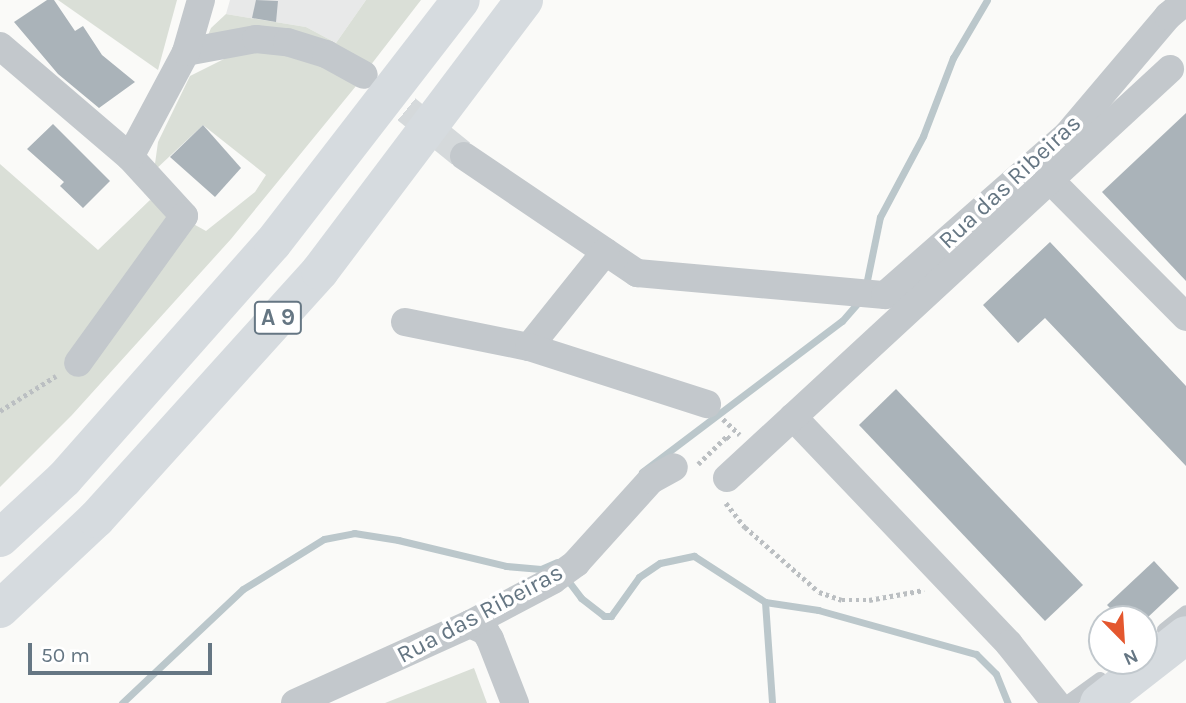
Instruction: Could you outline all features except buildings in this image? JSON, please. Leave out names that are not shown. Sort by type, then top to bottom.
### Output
[{"type":"main road","name":"A 9","points":[[0,538],[64,479],[273,243],[461,0]]},
{"type":"main road","name":"A 9","points":[[0,609],[96,519],[320,271],[524,0]]},
{"type":"main road","points":[[1099,703],[1170,636]]},
{"type":"street","points":[[131,157],[186,52],[201,0]]},
{"type":"street","name":"Rua das Ribeiras","points":[[605,252],[637,273],[886,295],[1068,134],[1168,16],[1186,1]]},
{"type":"street","points":[[186,52],[256,39],[287,42],[326,54],[364,75]]},
{"type":"street","points":[[0,46],[131,157],[184,216],[78,363]]},
{"type":"street","points":[[725,488],[756,451],[1170,69]]},
{"type":"street","points":[[464,156],[605,252],[529,347]]},
{"type":"street","points":[[1050,180],[1186,317]]},
{"type":"street","points":[[405,322],[529,347],[707,404]]},
{"type":"street","points":[[793,417],[953,585],[1056,703]]},
{"type":"street","name":"Rua das Ribeiras","points":[[295,703],[470,624],[553,580],[576,563],[650,480],[674,467]]},
{"type":"street","points":[[470,624],[485,631],[490,639],[515,703]]},
{"type":"lane","points":[[1170,636],[1186,612]]},
{"type":"lane","points":[[1067,703],[1105,675]]},
{"type":"path","points":[[0,411],[78,363]]},
{"type":"path","points":[[707,404],[756,451]]},
{"type":"path","points":[[725,488],[746,527],[819,592],[842,600],[870,600],[953,585]]},
{"type":"shaded area","points":[[58,0],[177,0],[158,70]]},
{"type":"shaded area","points":[[230,0],[366,0],[336,43],[306,27],[226,14]]},
{"type":"shaded area","points":[[366,0],[421,0],[370,66],[206,40],[211,28],[226,14],[306,27],[336,43]]},
{"type":"shaded area","points":[[280,51],[324,67],[356,86],[231,239],[72,415],[0,487],[0,164],[98,250],[150,200],[206,231],[255,192],[266,175],[203,125],[154,171],[158,142],[190,76],[234,54]]},
{"type":"shaded area","points":[[474,668],[487,703],[385,703]]},
{"type":"waterway","points":[[866,285],[880,217],[923,136],[953,58],[987,0]]},
{"type":"waterway","points":[[642,472],[842,321],[860,300]]},
{"type":"waterway","points":[[122,703],[243,589],[324,539],[354,533],[398,540],[506,566],[541,569],[557,562]]},
{"type":"waterway","points":[[566,578],[581,598],[604,616],[611,616],[639,577],[660,563],[694,556],[765,602],[818,610],[976,654],[996,674],[1008,703]]},
{"type":"waterway","points":[[765,602],[772,703]]},
{"type":"tunnel","points":[[374,83],[464,156]]}]
